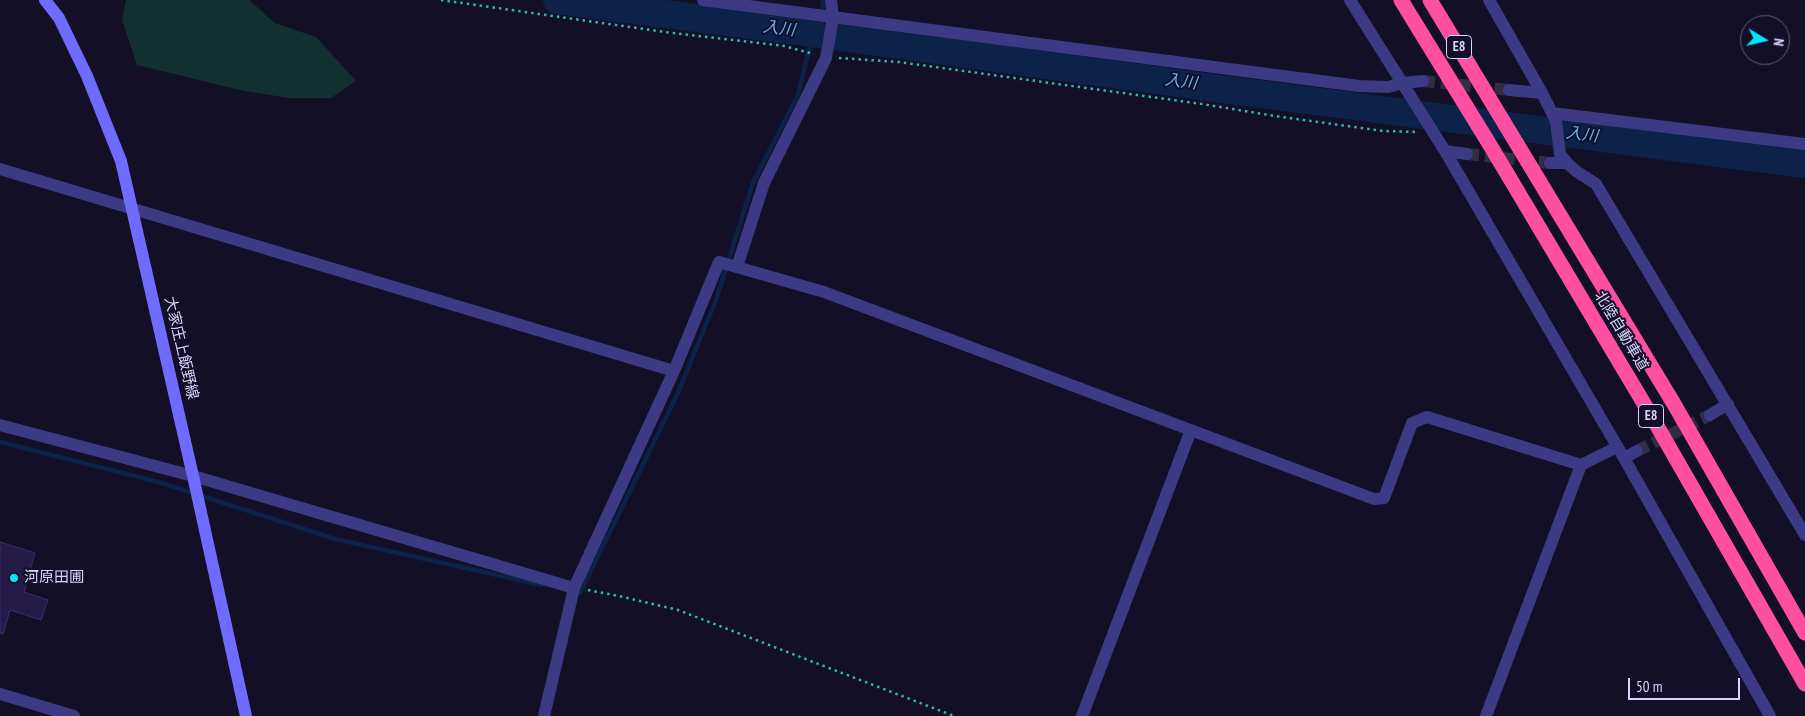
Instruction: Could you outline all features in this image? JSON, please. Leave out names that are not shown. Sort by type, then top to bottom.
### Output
[{"type":"highway","name":"北陸自動車道","points":[[1401,0],[1652,416],[1805,684]]},
{"type":"highway","name":"北陸自動車道","points":[[1430,0],[1488,93],[1674,404],[1805,633]]},
{"type":"main road","name":"大家庄上飯野線","points":[[45,0],[59,18],[94,93],[120,161],[246,716]]},
{"type":"street","points":[[703,0],[1359,86],[1388,87],[1402,83],[1424,81]]},
{"type":"street","points":[[737,267],[764,182],[827,54],[832,18],[831,0]]},
{"type":"street","points":[[1350,0],[1445,151],[1620,452],[1770,716]]},
{"type":"street","points":[[1489,0],[1556,121],[1560,154],[1567,163],[1596,184],[1728,404],[1801,520],[1805,534]]},
{"type":"street","points":[[1509,90],[1542,93]]},
{"type":"street","points":[[1552,113],[1805,144]]},
{"type":"street","points":[[1445,151],[1467,154]]},
{"type":"street","points":[[1550,163],[1567,163]]},
{"type":"street","points":[[0,169],[674,371]]},
{"type":"street","points":[[544,716],[574,588],[674,371],[719,262],[824,292],[1374,498],[1384,498],[1412,423],[1427,417],[1581,465],[1620,452],[1637,451]]},
{"type":"street","points":[[1710,415],[1728,404]]},
{"type":"street","points":[[0,425],[193,476],[574,588]]},
{"type":"street","points":[[1082,716],[1191,430]]},
{"type":"street","points":[[1486,716],[1581,465]]},
{"type":"street","points":[[0,694],[74,716]]},
{"type":"path","points":[[442,0],[656,31],[784,46],[827,54],[899,62],[1202,104],[1383,131],[1432,133]]},
{"type":"path","points":[[574,588],[678,610],[954,716]]},
{"type":"green space","points":[[126,0],[249,0],[275,23],[316,37],[356,81],[331,98],[289,98],[244,91],[137,65],[122,20]]},
{"type":"building","name":"河原田圃","points":[[0,542],[35,553],[24,592],[48,600],[41,620],[10,610],[3,634],[0,633]]},
{"type":"waterway","name":"入川","points":[[557,0],[1220,89],[1805,164]]},
{"type":"waterway","points":[[820,34],[822,0]]},
{"type":"waterway","points":[[574,592],[580,593],[678,393],[716,300],[753,183],[798,95],[813,33]]},
{"type":"waterway","points":[[0,442],[162,483],[335,539],[542,585]]},
{"type":"tunnel","points":[[1423,81],[1509,90]]},
{"type":"tunnel","points":[[1467,154],[1550,163]]},
{"type":"tunnel","points":[[1637,451],[1710,415]]},
{"type":"place","name":"河原田圃","points":[[14,578]]}]
